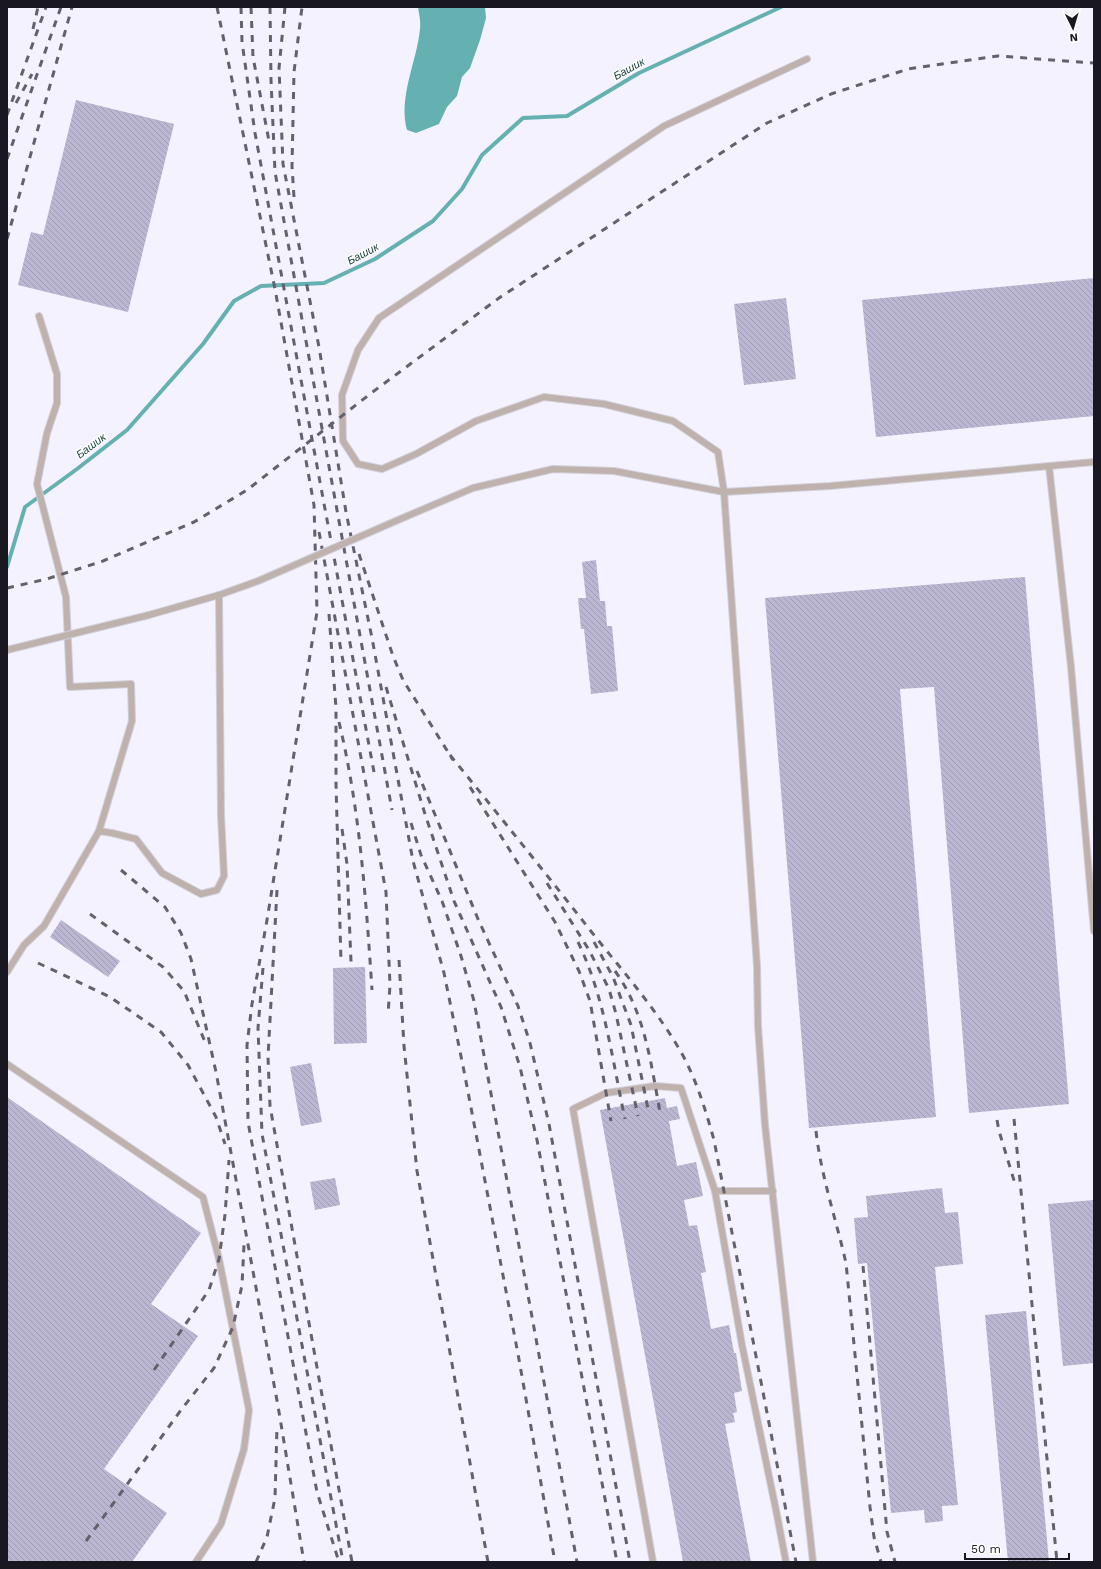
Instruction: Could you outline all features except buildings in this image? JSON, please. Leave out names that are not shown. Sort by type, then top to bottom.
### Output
[{"type":"lane","points":[[807,59],[664,126],[379,318],[358,350],[342,395],[343,441],[358,464],[382,469],[416,454],[476,421],[544,397],[604,404],[673,421],[718,452],[724,492],[756,966],[758,1026],[765,1125],[813,1562]]},
{"type":"lane","points":[[7,972],[24,945],[44,926],[99,831],[132,721],[131,684],[70,687],[66,597],[45,510],[37,484],[47,433],[57,403],[57,374],[39,316]]},
{"type":"lane","points":[[7,650],[149,615],[219,595],[258,581],[473,488],[553,469],[614,471],[724,492],[830,486],[1094,462]]},
{"type":"lane","points":[[1049,466],[1071,667],[1094,932]]},
{"type":"lane","points":[[99,831],[112,832],[136,839],[162,874],[201,894],[217,890],[224,876],[220,799],[219,595]]},
{"type":"lane","points":[[7,1064],[203,1197],[219,1259],[249,1410],[244,1449],[221,1524],[196,1562]]},
{"type":"lane","points":[[653,1562],[573,1108],[606,1093],[656,1086],[681,1088],[715,1191],[742,1345],[786,1562]]},
{"type":"lane","points":[[715,1191],[773,1191]]},
{"type":"shaded area","points":[[418,7],[485,7],[486,18],[470,68],[462,77],[457,96],[447,107],[439,124],[416,133],[407,130],[405,105],[406,92],[420,29]]},
{"type":"waterway","name":"Башик","points":[[7,567],[25,507],[127,430],[203,344],[234,301],[261,286],[324,283],[375,259],[433,221],[462,189],[482,155],[523,118],[567,116],[639,73],[781,7]]},
{"type":"railway","points":[[33,29],[38,7]]},
{"type":"railway","points":[[7,115],[46,7]]},
{"type":"railway","points":[[7,159],[61,7]]},
{"type":"railway","points":[[7,239],[72,7]]},
{"type":"railway","points":[[217,7],[275,289],[314,505],[317,612],[252,1004],[247,1045],[248,1122],[317,1492],[339,1562]]},
{"type":"railway","points":[[241,7],[242,42],[255,133],[374,772]]},
{"type":"railway","points":[[251,7],[253,57],[269,141]]},
{"type":"railway","points":[[270,7],[271,80],[275,172],[392,810]]},
{"type":"railway","points":[[285,7],[279,68],[283,164],[319,347],[346,512],[372,638],[413,861],[444,973],[464,1071],[518,1354],[555,1562]]},
{"type":"railway","points":[[294,197],[292,166],[294,72],[302,7]]},
{"type":"railway","points":[[7,588],[47,579],[103,561],[194,522],[247,490],[370,394],[499,298],[767,123],[831,94],[908,69],[998,56],[1094,63]]},
{"type":"railway","points":[[16,103],[32,74]]},
{"type":"railway","points":[[319,532],[386,892],[390,985],[388,1015]]},
{"type":"railway","points":[[359,554],[393,656],[403,680],[453,760]]},
{"type":"railway","points":[[329,614],[336,708],[336,784],[341,962]]},
{"type":"railway","points":[[386,687],[425,814],[454,901],[501,1007],[520,1067],[537,1140],[617,1562]]},
{"type":"railway","points":[[339,722],[357,822],[372,990]]},
{"type":"railway","points":[[450,755],[647,1002],[668,1031],[690,1069],[714,1140],[796,1562]]},
{"type":"railway","points":[[417,771],[478,919],[518,1006],[530,1043],[549,1124],[630,1562]]},
{"type":"railway","points":[[470,787],[555,922],[579,971],[590,1001],[611,1121]]},
{"type":"railway","points":[[411,823],[421,855],[442,901],[461,956],[474,1001],[577,1562]]},
{"type":"railway","points":[[342,829],[347,864],[351,962]]},
{"type":"railway","points":[[121,870],[165,907],[181,933],[191,959],[216,1072],[278,1406],[304,1562]]},
{"type":"railway","points":[[547,883],[589,950],[609,989],[616,1014],[638,1116]]},
{"type":"railway","points":[[277,890],[268,1057],[270,1106],[352,1562]]},
{"type":"railway","points":[[90,914],[163,967],[184,991],[205,1042]]},
{"type":"railway","points":[[578,942],[595,985],[607,1029],[625,1119]]},
{"type":"railway","points":[[594,942],[613,977],[631,1025],[649,1114]]},
{"type":"railway","points":[[399,960],[404,1046],[417,1171],[488,1562]]},
{"type":"railway","points":[[38,963],[110,997],[161,1032],[188,1065],[216,1117],[225,1144]]},
{"type":"railway","points":[[263,968],[258,1028],[262,1134],[342,1556]]},
{"type":"railway","points":[[615,971],[625,987],[640,1021],[650,1057],[660,1112]]},
{"type":"railway","points":[[1014,1119],[1057,1562]]},
{"type":"railway","points":[[997,1120],[1016,1187]]},
{"type":"railway","points":[[816,1131],[825,1181],[846,1263],[870,1507],[874,1537],[881,1562]]},
{"type":"railway","points":[[154,1370],[209,1290],[219,1259],[225,1215],[229,1160]]},
{"type":"railway","points":[[86,1541],[181,1410],[214,1368],[233,1327],[242,1285],[244,1245]]},
{"type":"railway","points":[[863,1266],[887,1532],[895,1562]]},
{"type":"railway","points":[[256,1562],[267,1537],[275,1498],[277,1427]]}]
